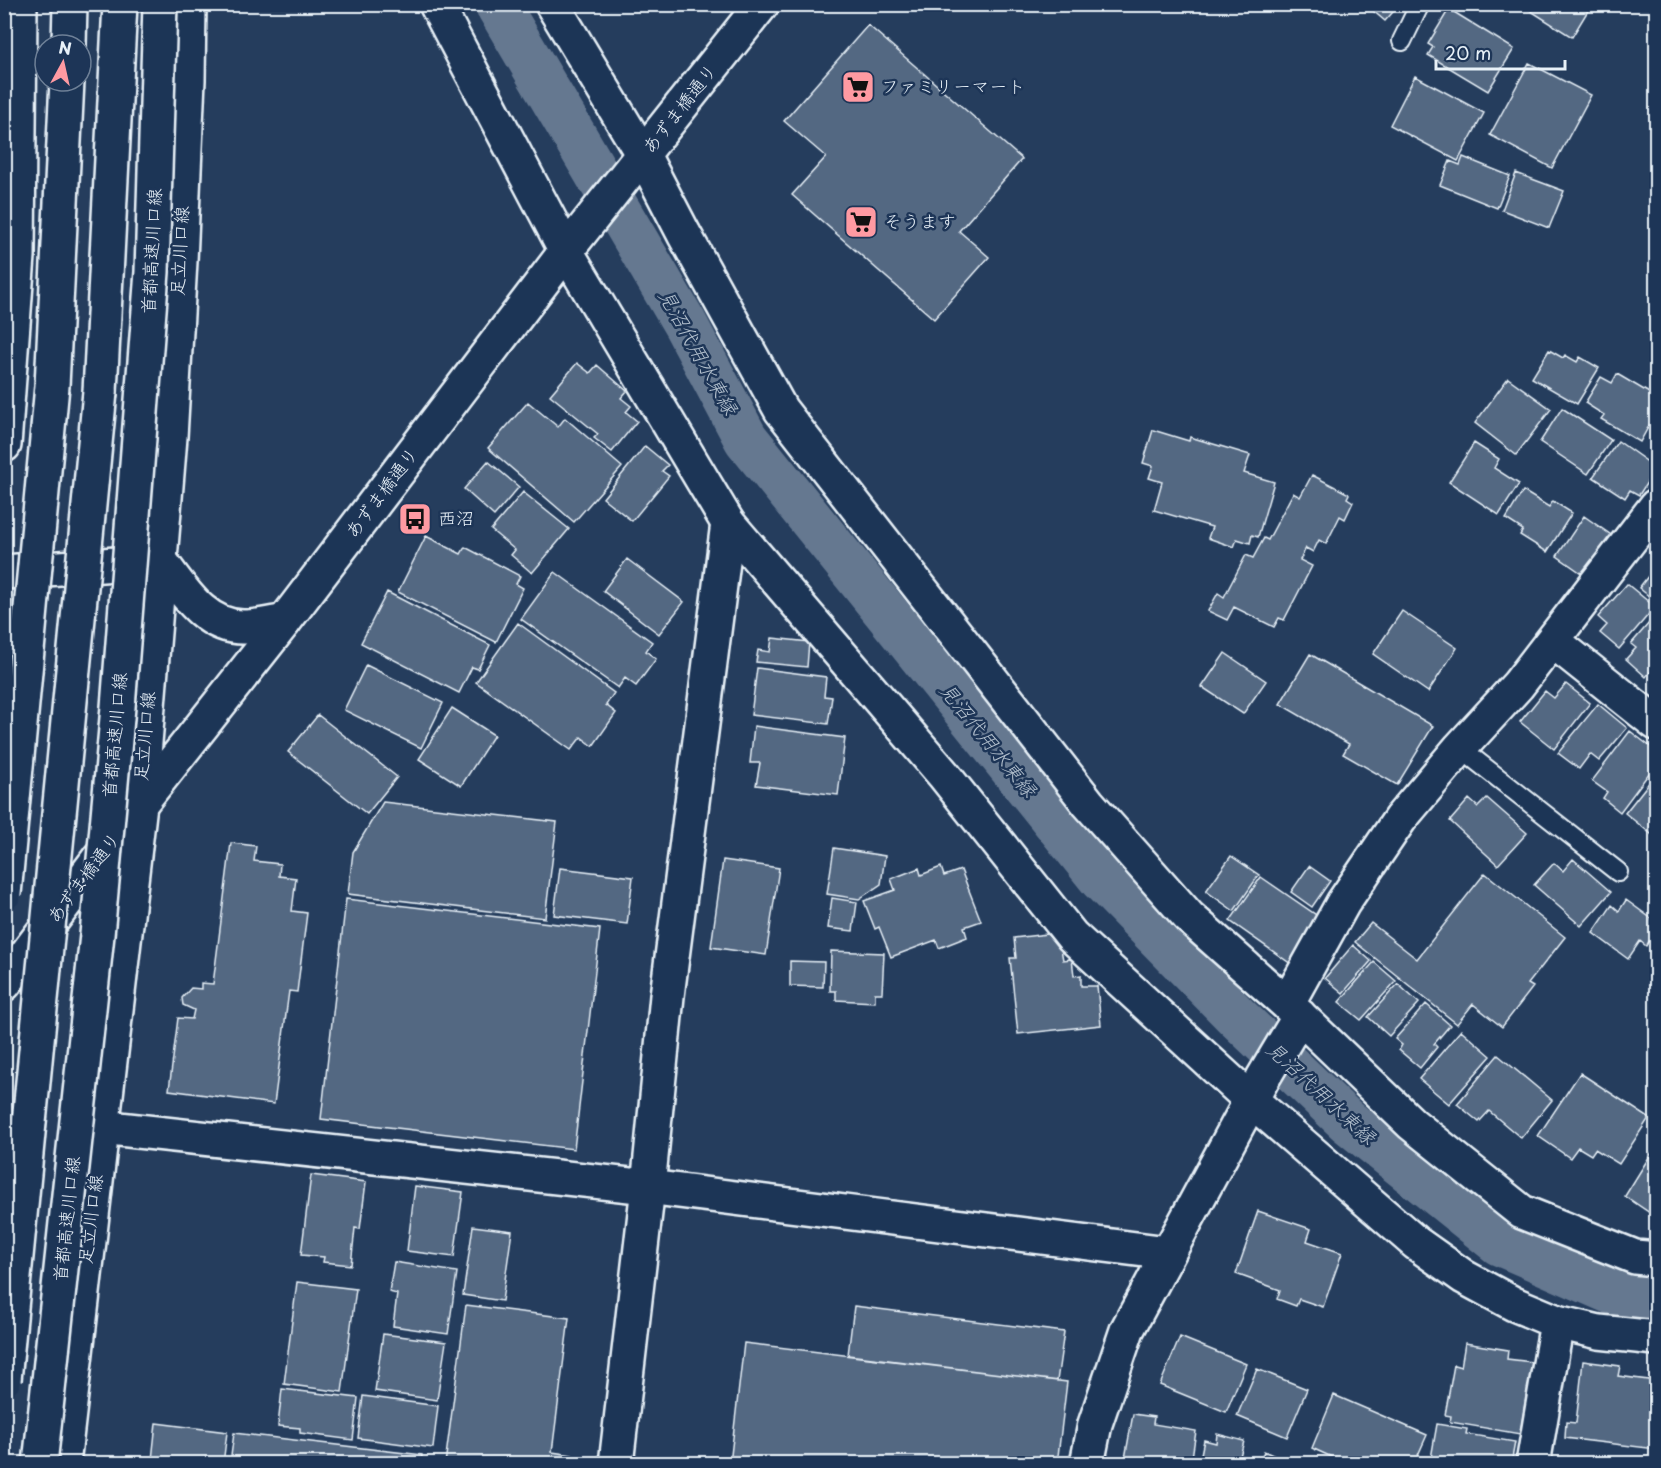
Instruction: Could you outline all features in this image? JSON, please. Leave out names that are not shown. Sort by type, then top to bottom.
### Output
[{"type":"main road","points":[[4,213],[8,148],[8,4]]},
{"type":"main road","points":[[4,445],[18,256],[20,4]]},
{"type":"main road","points":[[69,33],[70,4]]},
{"type":"main road","points":[[4,1380],[100,392],[120,4]]},
{"type":"main road","name":"首都高速川口線","points":[[40,1464],[98,935],[118,707],[152,272],[160,4]]},
{"type":"main road","name":"足立川口線","points":[[63,1464],[140,804],[170,437],[188,80],[189,4]]},
{"type":"main road","points":[[436,4],[566,251],[728,523],[944,775],[1072,936],[1257,1089],[1416,1244],[1464,1277],[1514,1304],[1557,1322],[1599,1332],[1656,1338]]},
{"type":"main road","points":[[552,4],[643,155],[781,410],[1088,803],[1190,917],[1293,1016],[1412,1124],[1522,1212],[1635,1257],[1656,1259]]},
{"type":"main road","name":"あずま橋通り","points":[[4,984],[140,804],[284,622],[566,251],[762,4]]},
{"type":"main road","points":[[4,894],[52,386],[66,93]]},
{"type":"main road","points":[[1087,1464],[1095,1424],[1127,1330],[1257,1089],[1293,1016],[1343,903],[1400,819],[1460,748],[1518,685],[1656,506]]},
{"type":"main road","points":[[616,1464],[648,1187],[667,996],[728,523]]},
{"type":"main road","points":[[4,572],[160,561],[191,602],[216,621],[245,628],[284,622]]},
{"type":"main road","points":[[1553,641],[1656,723]]},
{"type":"main road","points":[[101,1127],[648,1187],[1168,1253]]},
{"type":"main road","points":[[1533,1464],[1557,1322]]},
{"type":"lane","points":[[1402,41],[1420,4]]},
{"type":"lane","points":[[1460,748],[1618,872]]},
{"type":"building","points":[[1365,4],[1400,4],[1385,21]]},
{"type":"building","points":[[1520,4],[1592,4],[1572,37]]},
{"type":"building","points":[[1449,9],[1514,49],[1488,91],[1428,55],[1433,47],[1428,44]]},
{"type":"building","points":[[868,25],[1022,159],[959,231],[989,257],[934,319],[792,195],[826,157],[784,121]]},
{"type":"building","points":[[1529,63],[1591,95],[1552,168],[1490,135]]},
{"type":"building","points":[[1415,76],[1484,113],[1458,161],[1390,125]]},
{"type":"building","points":[[1463,157],[1510,176],[1497,208],[1440,185],[1450,161],[1460,165]]},
{"type":"building","points":[[1516,173],[1564,191],[1549,228],[1502,210]]},
{"type":"building","points":[[1549,350],[1563,358],[1565,355],[1577,362],[1580,357],[1599,368],[1577,404],[1532,378]]},
{"type":"building","points":[[577,363],[590,373],[597,365],[627,391],[621,398],[631,406],[626,412],[637,421],[612,452],[594,438],[598,434],[550,395]]},
{"type":"building","points":[[1617,374],[1656,397],[1656,413],[1640,442],[1601,419],[1604,415],[1585,403],[1601,377],[1612,383]]},
{"type":"building","points":[[1508,378],[1551,409],[1516,455],[1475,423]]},
{"type":"building","points":[[528,402],[558,427],[565,418],[622,467],[574,522],[488,448]]},
{"type":"building","points":[[1562,408],[1611,440],[1588,474],[1540,442]]},
{"type":"building","points":[[1153,430],[1189,441],[1190,437],[1250,455],[1244,473],[1274,482],[1258,537],[1252,535],[1250,543],[1237,539],[1234,547],[1208,538],[1212,527],[1154,510],[1162,482],[1149,478],[1153,466],[1143,463]]},
{"type":"building","points":[[1618,441],[1656,468],[1639,495],[1630,490],[1625,498],[1593,477]]},
{"type":"building","points":[[1474,443],[1499,459],[1494,468],[1519,484],[1499,515],[1449,482]]},
{"type":"building","points":[[645,446],[668,465],[662,471],[669,476],[632,521],[603,498]]},
{"type":"building","points":[[488,461],[519,487],[494,516],[464,489]]},
{"type":"building","points":[[1312,475],[1349,494],[1347,498],[1353,502],[1345,519],[1340,516],[1326,544],[1319,540],[1313,552],[1306,548],[1300,560],[1312,566],[1284,620],[1279,618],[1274,627],[1234,607],[1227,620],[1208,611],[1218,593],[1224,597],[1246,555],[1253,558],[1264,538],[1268,540],[1293,493],[1300,497]]},
{"type":"building","points":[[1523,491],[1549,507],[1553,501],[1572,513],[1547,552],[1520,535],[1523,530],[1506,519]]},
{"type":"building","points":[[523,492],[569,529],[532,573],[511,555],[515,550],[491,530]]},
{"type":"building","points":[[1584,516],[1614,537],[1587,577],[1557,556]]},
{"type":"building","points":[[426,536],[461,554],[465,547],[520,576],[516,584],[523,588],[496,642],[398,592]]},
{"type":"building","points":[[627,559],[684,602],[659,634],[603,591]]},
{"type":"building","points":[[1656,566],[1656,602],[1639,588]]},
{"type":"building","points":[[555,572],[652,642],[646,651],[656,659],[636,686],[625,678],[618,688],[521,619]]},
{"type":"building","points":[[1627,584],[1655,607],[1619,649],[1600,633],[1607,625],[1598,617]]},
{"type":"building","points":[[387,592],[490,645],[478,669],[472,667],[459,693],[361,643]]},
{"type":"building","points":[[1402,611],[1457,648],[1428,692],[1373,654]]},
{"type":"building","points":[[1656,615],[1656,665],[1646,677],[1626,659],[1636,648],[1631,644]]},
{"type":"building","points":[[518,623],[614,693],[606,705],[616,713],[593,746],[581,737],[571,750],[476,682]]},
{"type":"building","points":[[772,638],[809,642],[807,667],[756,662],[758,650],[770,652]]},
{"type":"building","points":[[1225,653],[1266,681],[1243,714],[1202,687]]},
{"type":"building","points":[[1310,654],[1433,726],[1397,785],[1343,754],[1349,744],[1280,704]]},
{"type":"building","points":[[366,665],[443,703],[421,748],[344,710]]},
{"type":"building","points":[[757,668],[826,677],[824,696],[832,697],[828,724],[751,715]]},
{"type":"building","points":[[1566,684],[1590,703],[1554,749],[1520,722],[1545,691],[1554,698]]},
{"type":"building","points":[[1598,704],[1627,728],[1599,761],[1590,754],[1579,769],[1558,753]]},
{"type":"building","points":[[452,708],[494,735],[461,786],[419,759]]},
{"type":"building","points":[[318,715],[397,777],[367,814],[288,752]]},
{"type":"building","points":[[754,726],[845,738],[838,795],[756,785],[760,763],[750,763]]},
{"type":"building","points":[[1630,731],[1656,751],[1656,764],[1620,812],[1603,798],[1607,792],[1592,781]]},
{"type":"building","points":[[1656,774],[1656,838],[1625,813]]},
{"type":"building","points":[[1487,798],[1527,833],[1498,865],[1450,821],[1469,799],[1478,807]]},
{"type":"building","points":[[383,802],[557,822],[545,918],[348,894],[353,852]]},
{"type":"building","points":[[231,843],[256,846],[254,861],[280,864],[279,876],[296,878],[292,911],[307,913],[297,992],[289,991],[274,1104],[169,1090],[178,1018],[192,1019],[194,1010],[183,1005],[182,998],[191,988],[201,989],[201,983],[213,984]]},
{"type":"building","points":[[834,848],[885,856],[881,884],[859,899],[827,894]]},
{"type":"building","points":[[1231,856],[1259,875],[1234,911],[1206,891]]},
{"type":"building","points":[[1573,859],[1611,892],[1581,926],[1534,885],[1554,863],[1563,871]]},
{"type":"building","points":[[723,860],[779,868],[766,955],[711,947]]},
{"type":"building","points":[[1309,866],[1330,881],[1312,907],[1291,892]]},
{"type":"building","points":[[941,867],[944,876],[961,870],[981,921],[964,927],[967,937],[939,948],[936,940],[891,957],[879,927],[875,929],[864,901],[895,890],[891,879],[919,868],[921,875]]},
{"type":"building","points":[[560,868],[633,877],[627,924],[554,915]]},
{"type":"building","points":[[1485,873],[1565,937],[1528,984],[1533,987],[1502,1027],[1473,1004],[1457,1024],[1355,942],[1371,923],[1417,959]]},
{"type":"building","points":[[1261,877],[1322,919],[1291,964],[1230,921]]},
{"type":"building","points":[[832,898],[857,902],[853,931],[828,928]]},
{"type":"building","points":[[346,899],[600,929],[574,1149],[321,1119]]},
{"type":"building","points":[[1626,900],[1656,922],[1656,932],[1646,946],[1640,941],[1628,959],[1593,933],[1612,905],[1619,911]]},
{"type":"building","points":[[1047,934],[1061,949],[1063,960],[1072,959],[1074,976],[1081,975],[1081,986],[1097,986],[1101,1025],[1018,1034],[1010,958],[1016,958],[1014,938]]},
{"type":"building","points":[[1353,945],[1371,961],[1343,993],[1325,978]]},
{"type":"building","points":[[831,951],[884,953],[882,993],[875,993],[875,1002],[836,1000],[836,991],[830,991]]},
{"type":"building","points":[[790,961],[824,962],[823,987],[790,986]]},
{"type":"building","points":[[1374,962],[1396,981],[1361,1020],[1339,1002]]},
{"type":"building","points":[[1398,984],[1419,1003],[1389,1036],[1368,1017]]},
{"type":"building","points":[[1426,1004],[1450,1025],[1434,1044],[1437,1047],[1420,1068],[1399,1050],[1402,1045],[1395,1039]]},
{"type":"building","points":[[1461,1030],[1491,1056],[1449,1104],[1419,1079]]},
{"type":"building","points":[[1498,1055],[1552,1100],[1521,1138],[1489,1111],[1479,1122],[1457,1104]]},
{"type":"building","points":[[1580,1073],[1649,1118],[1619,1164],[1595,1149],[1591,1155],[1578,1147],[1570,1158],[1538,1136]]},
{"type":"building","points":[[1656,1146],[1656,1217],[1625,1196]]},
{"type":"building","points":[[311,1175],[366,1182],[360,1229],[355,1228],[351,1265],[323,1262],[324,1257],[301,1255]]},
{"type":"building","points":[[415,1186],[463,1192],[454,1257],[407,1251]]},
{"type":"building","points":[[1258,1211],[1311,1229],[1307,1241],[1342,1253],[1323,1307],[1299,1299],[1296,1306],[1277,1299],[1280,1290],[1236,1274]]},
{"type":"building","points":[[473,1226],[512,1231],[502,1301],[463,1295]]},
{"type":"building","points":[[394,1262],[457,1272],[448,1334],[393,1326],[397,1294],[389,1292]]},
{"type":"building","points":[[297,1282],[356,1289],[342,1392],[284,1384]]},
{"type":"building","points":[[466,1305],[569,1318],[552,1452],[572,1455],[571,1464],[445,1464]]},
{"type":"building","points":[[854,1306],[1064,1332],[1057,1381],[848,1355]]},
{"type":"building","points":[[383,1334],[446,1342],[437,1400],[375,1391]]},
{"type":"building","points":[[1180,1337],[1246,1364],[1226,1412],[1160,1385]]},
{"type":"building","points":[[744,1343],[1067,1382],[1057,1464],[730,1464]]},
{"type":"building","points":[[1465,1343],[1508,1350],[1507,1359],[1532,1362],[1520,1434],[1450,1422],[1451,1416],[1445,1415],[1454,1365],[1461,1367]]},
{"type":"building","points":[[1583,1361],[1620,1366],[1618,1376],[1656,1381],[1656,1449],[1565,1438],[1566,1422],[1576,1423]]},
{"type":"building","points":[[1257,1369],[1307,1389],[1287,1437],[1237,1416]]},
{"type":"building","points":[[282,1389],[358,1398],[353,1440],[300,1433],[300,1428],[278,1426]]},
{"type":"building","points":[[1334,1395],[1427,1435],[1414,1464],[1347,1464],[1312,1448]]},
{"type":"building","points":[[363,1396],[438,1406],[433,1448],[358,1438]]},
{"type":"building","points":[[1133,1414],[1154,1417],[1153,1424],[1196,1431],[1191,1464],[1124,1464]]},
{"type":"building","points":[[156,1423],[227,1432],[223,1464],[185,1464],[152,1460]]},
{"type":"building","points":[[1437,1424],[1467,1429],[1466,1434],[1515,1442],[1511,1464],[1430,1464]]},
{"type":"building","points":[[234,1433],[422,1455],[421,1464],[230,1464]]},
{"type":"building","points":[[1217,1434],[1244,1441],[1238,1464],[1199,1464],[1204,1440],[1216,1443]]},
{"type":"building","points":[[1264,1451],[1286,1461],[1284,1464],[1251,1464],[1253,1459],[1260,1462]]},
{"type":"waterway","name":"見沼代用水東縁","points":[[497,4],[685,324],[746,439],[1102,880],[1237,1017],[1347,1121],[1499,1243],[1621,1296],[1656,1300]]},
{"type":"place","name":"ファミリーマート","points":[[858,87]]},
{"type":"place","name":"そうます","points":[[861,222]]},
{"type":"place","name":"西沼","points":[[415,519]]}]
